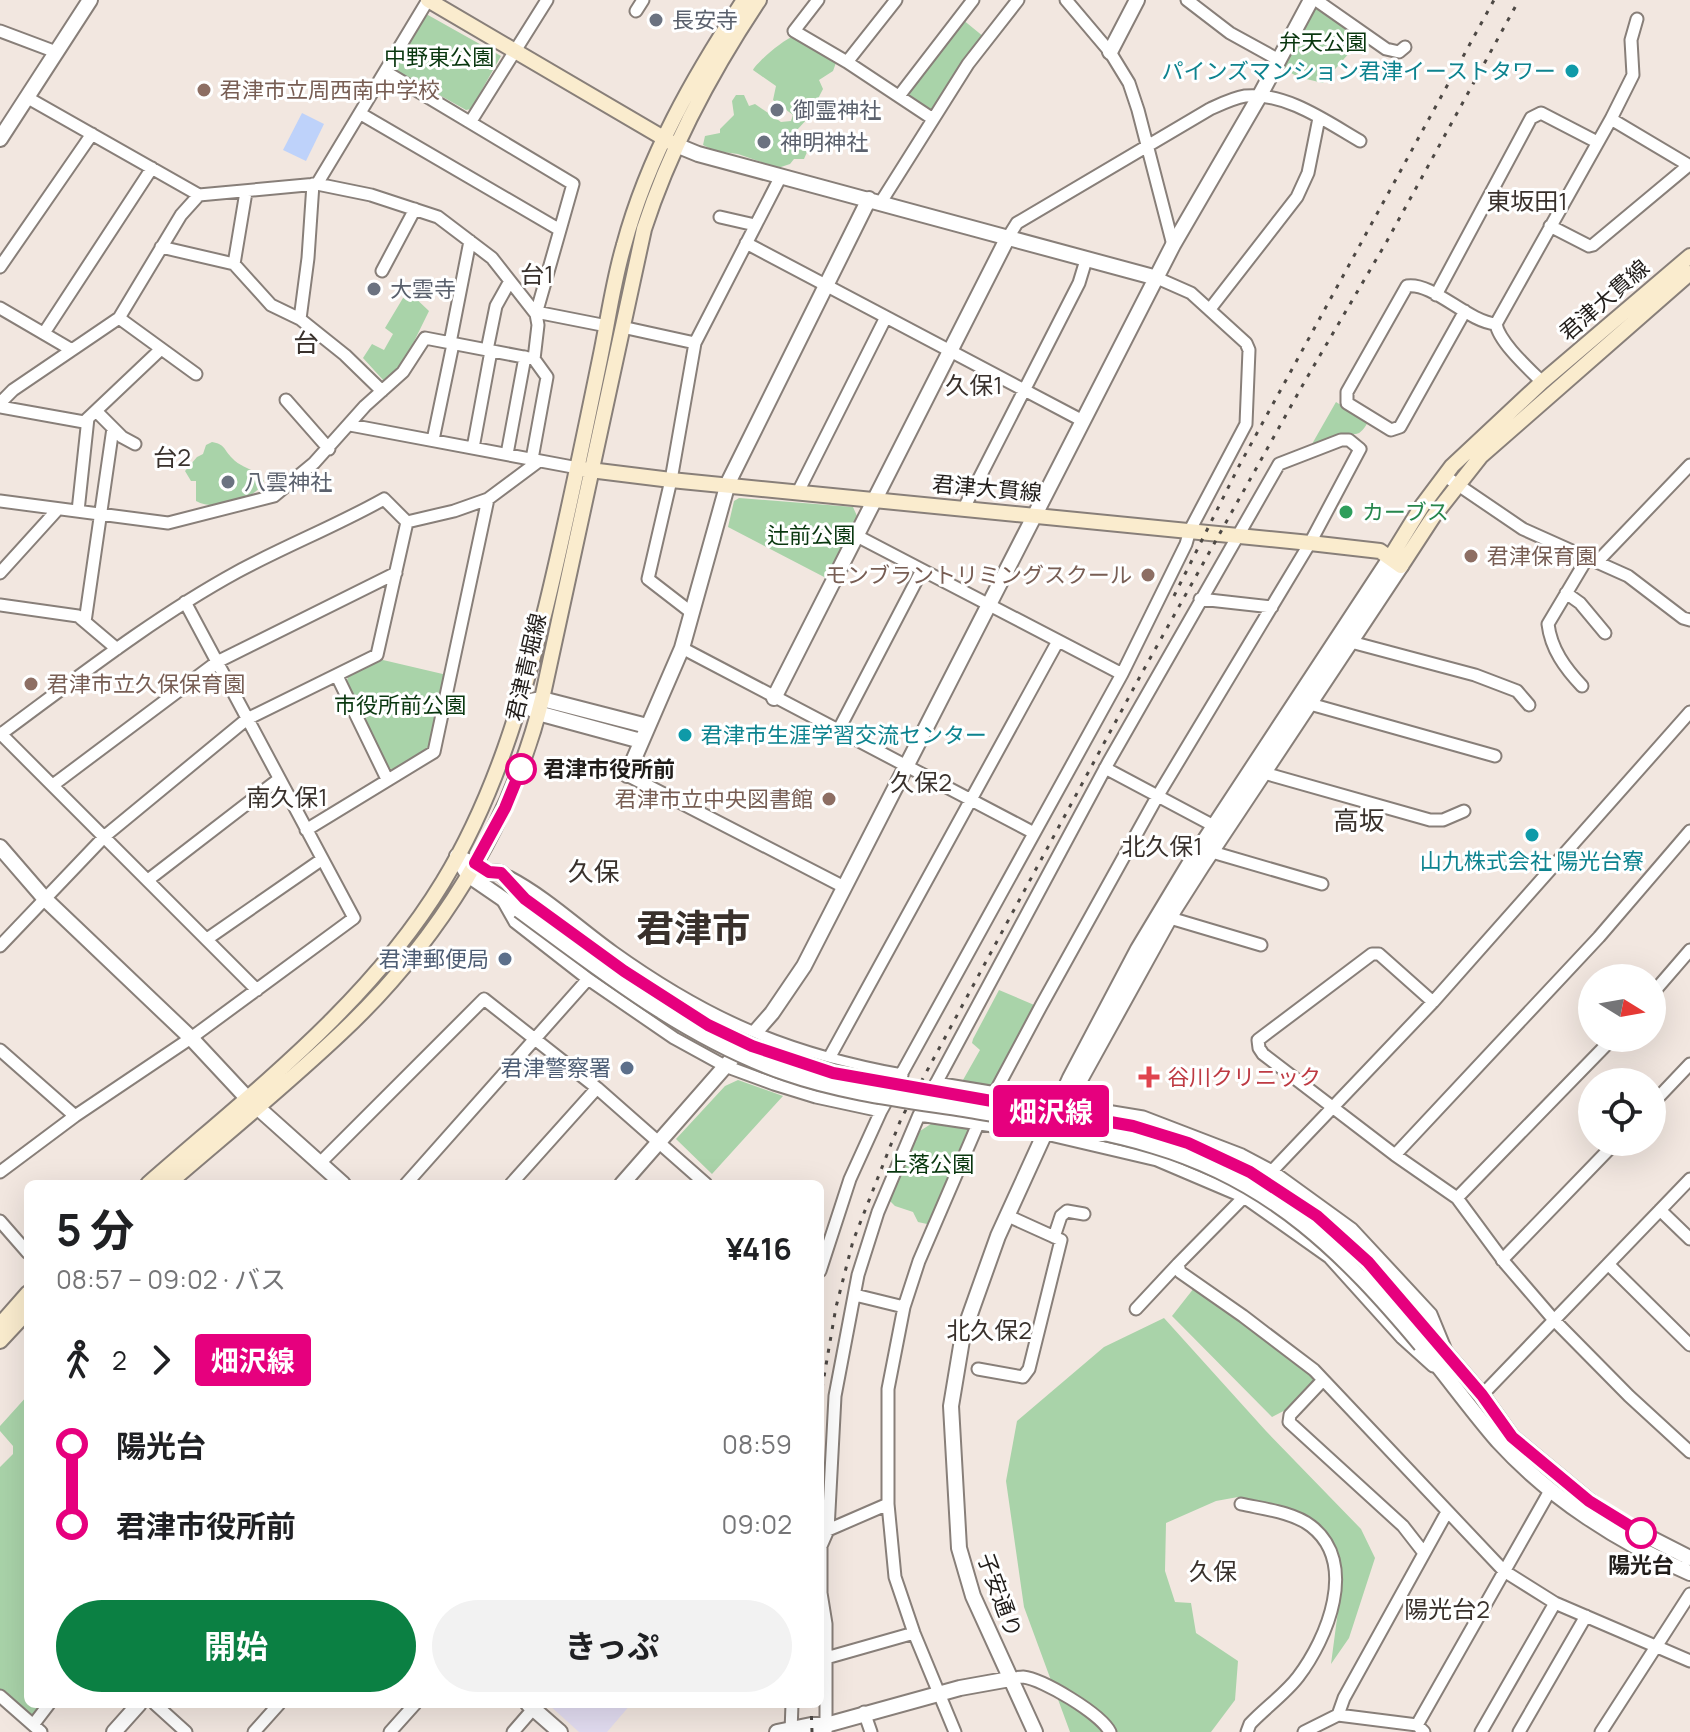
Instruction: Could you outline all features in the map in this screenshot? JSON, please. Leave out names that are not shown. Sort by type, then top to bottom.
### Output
[{"type":"main road","points":[[428,0],[670,141]]},
{"type":"main road","points":[[670,141],[697,74],[744,0]]},
{"type":"main road","points":[[670,141],[759,0]]},
{"type":"main road","name":"君津青堀線","points":[[153,1180],[342,1032],[388,984],[424,942],[472,869],[510,798],[540,706],[584,469],[615,327],[670,141]]},
{"type":"main road","name":"君津大貫線","points":[[584,469],[1380,551],[1395,562],[1472,446],[1690,256]]},
{"type":"main road","name":"君津大貫線","points":[[1450,480],[1690,273]]},
{"type":"main road","name":"君津青堀線","points":[[172,1180],[355,998],[423,913],[457,856],[492,788],[520,703],[584,469]]},
{"type":"main road","points":[[0,1325],[24,1298]]},
{"type":"main road","points":[[0,1341],[24,1315]]},
{"type":"street","points":[[0,139],[6,121],[28,98],[90,0]]},
{"type":"street","points":[[300,319],[315,184],[361,114],[428,0]]},
{"type":"street","points":[[471,121],[547,0]]},
{"type":"street","points":[[818,0],[794,31],[933,119]]},
{"type":"street","points":[[847,62],[896,0]]},
{"type":"street","points":[[899,96],[973,0]]},
{"type":"street","points":[[1066,0],[1110,52],[1129,83],[1173,245]]},
{"type":"street","points":[[1110,52],[1137,0]]},
{"type":"street","points":[[1187,0],[1230,33],[1279,60]]},
{"type":"street","points":[[625,1180],[772,1013],[804,966],[1173,245],[1314,0],[1386,49],[1399,52],[1405,47]]},
{"type":"street","points":[[844,887],[627,775],[682,648],[728,483],[827,284],[875,201],[1013,2]]},
{"type":"street","points":[[1542,382],[1508,345],[1496,329],[1496,324],[1633,75],[1631,40],[1637,19]]},
{"type":"street","points":[[0,31],[56,52]]},
{"type":"street","points":[[386,72],[573,184],[536,313],[538,325],[507,454]]},
{"type":"street","points":[[774,698],[1017,223],[1210,109],[1234,99],[1259,97],[1284,102],[1360,141]]},
{"type":"street","points":[[28,98],[199,195],[315,184],[371,195],[438,217],[492,258],[536,313],[695,343]]},
{"type":"street","points":[[1436,295],[1535,114],[1541,113],[1597,142]]},
{"type":"street","points":[[361,114],[560,230]]},
{"type":"street","points":[[1210,309],[1297,197],[1308,173],[1319,118]]},
{"type":"street","points":[[1550,226],[1589,246],[1593,245],[1689,165],[1611,119]]},
{"type":"street","points":[[0,267],[92,134]]},
{"type":"street","points":[[670,141],[698,154],[1157,278],[1183,289],[1210,309],[1246,343],[1249,350],[1246,424],[1190,530],[1122,674],[881,1111],[850,1179],[824,1259]]},
{"type":"street","points":[[44,333],[152,168]]},
{"type":"street","points":[[692,613],[648,579],[671,480],[695,343],[781,176]]},
{"type":"street","points":[[234,264],[246,192]]},
{"type":"street","points":[[160,350],[84,422],[0,405],[13,390],[119,318],[181,215],[199,195]]},
{"type":"street","points":[[382,271],[415,209]]},
{"type":"street","points":[[720,217],[755,225]]},
{"type":"street","points":[[433,440],[470,241]]},
{"type":"street","points":[[746,243],[1083,421]]},
{"type":"street","points":[[161,247],[234,264],[271,305],[300,319],[345,355],[382,391]]},
{"type":"street","points":[[964,508],[1079,283],[1086,260]]},
{"type":"street","points":[[473,448],[496,306],[510,281]]},
{"type":"street","points":[[1465,311],[1400,427],[1391,430],[1347,403],[1347,392],[1407,286],[1415,284],[1490,324],[1496,324]]},
{"type":"street","points":[[0,308],[72,350]]},
{"type":"street","points":[[798,492],[886,317]]},
{"type":"street","points":[[119,318],[196,374]]},
{"type":"street","points":[[0,501],[168,523],[257,502],[274,496],[329,449],[355,416],[410,365],[425,338],[530,358],[547,377],[536,460],[488,499],[407,522]]},
{"type":"street","points":[[0,386],[13,390]]},
{"type":"street","points":[[286,400],[329,449]]},
{"type":"street","points":[[92,414],[135,444]]},
{"type":"street","points":[[78,511],[92,414]]},
{"type":"street","points":[[350,425],[584,469]]},
{"type":"street","points":[[85,622],[113,428]]},
{"type":"street","points":[[824,1539],[828,1530],[835,1396],[858,1275],[878,1212],[919,1115],[1105,768],[1279,464],[1341,440],[1349,440],[1360,449],[1310,543],[1157,797],[978,1124],[936,1216],[904,1307],[888,1389],[888,1504],[895,1577],[914,1633],[955,1732]]},
{"type":"street","points":[[1582,686],[1563,667],[1548,624],[1566,593],[1593,559],[1690,465]]},
{"type":"street","points":[[1450,480],[1523,529],[1628,576],[1683,618],[1690,620]]},
{"type":"street","points":[[257,990],[0,733],[185,602],[292,543],[347,520],[384,499],[407,522]]},
{"type":"street","points":[[306,830],[434,752],[488,499]]},
{"type":"street","points":[[0,573],[58,509]]},
{"type":"street","points":[[0,946],[105,836],[247,719],[377,655],[407,522]]},
{"type":"street","points":[[857,536],[1122,674]]},
{"type":"street","points":[[1063,1099],[1080,1080],[1170,918],[1351,642],[1395,562]]},
{"type":"street","points":[[1063,1099],[1070,1078],[1163,904],[1395,562]]},
{"type":"street","points":[[838,731],[922,570]]},
{"type":"street","points":[[53,785],[217,662],[396,573]]},
{"type":"street","points":[[1566,593],[1580,603],[1605,633]]},
{"type":"street","points":[[1200,599],[1272,607]]},
{"type":"street","points":[[0,1172],[75,1116],[191,1038],[354,918],[185,602]]},
{"type":"street","points":[[0,605],[78,616],[117,649]]},
{"type":"street","points":[[828,1060],[1058,641]]},
{"type":"street","points":[[1351,642],[1475,675],[1517,691],[1529,705]]},
{"type":"street","points":[[682,648],[1034,833]]},
{"type":"street","points":[[337,676],[387,779]]},
{"type":"street","points":[[520,703],[647,726]]},
{"type":"street","points":[[1310,704],[1495,756]]},
{"type":"street","points":[[540,706],[641,741]]},
{"type":"street","points":[[1272,1171],[1433,1002],[1690,712]]},
{"type":"street","points":[[1105,768],[1214,826]]},
{"type":"street","points":[[1264,773],[1430,820],[1443,820],[1464,811]]},
{"type":"street","points":[[148,880],[279,779]]},
{"type":"street","points":[[1395,1155],[1599,937],[1690,831]]},
{"type":"street","points":[[0,847],[45,899],[191,1038],[252,1102],[339,1180]]},
{"type":"street","points":[[1212,852],[1322,884]]},
{"type":"street","points":[[457,856],[502,899],[515,922],[588,979],[674,1038],[725,1066],[816,1097],[881,1111]]},
{"type":"street","points":[[207,939],[321,860]]},
{"type":"street","points":[[472,869],[501,873],[532,890],[612,951],[685,1000],[753,1034],[828,1060],[902,1075]]},
{"type":"street","points":[[501,873],[522,904],[665,1014],[724,1047],[774,1069],[827,1085],[1104,1134],[1155,1146],[1243,1184],[1280,1207],[1334,1248],[1425,1340],[1448,1356],[1482,1395],[1512,1437],[1589,1501],[1625,1525],[1690,1558]]},
{"type":"street","points":[[502,899],[522,904]]},
{"type":"street","points":[[1170,918],[1261,945]]},
{"type":"street","points":[[1666,978],[1690,950]]},
{"type":"street","points":[[1433,1002],[1379,954],[1372,954],[1258,1040],[1259,1048],[1395,1155],[1457,1198],[1502,1260],[1554,1320],[1690,1452]]},
{"type":"street","points":[[410,1180],[588,979]]},
{"type":"street","points":[[320,1163],[484,999],[597,1088],[701,1180]]},
{"type":"street","points":[[0,1050],[75,1116]]},
{"type":"street","points":[[1457,1198],[1599,1052]]},
{"type":"street","points":[[1666,1089],[1690,1064]]},
{"type":"street","points":[[936,1083],[994,1093],[1063,1099],[1143,1117],[1242,1155],[1272,1171],[1352,1229],[1431,1314],[1448,1356]]},
{"type":"street","points":[[515,1180],[597,1088]]},
{"type":"street","name":"子安通り","points":[[1035,1732],[973,1596],[959,1548],[951,1406],[963,1334],[977,1289],[1063,1099]]},
{"type":"street","points":[[919,1115],[1046,1134],[1157,1160],[1244,1197],[1329,1257],[1402,1338],[1447,1376]]},
{"type":"street","points":[[1502,1260],[1602,1156]]},
{"type":"street","points":[[1482,1395],[1690,1179]]},
{"type":"street","points":[[1136,1309],[1244,1197]]},
{"type":"street","points":[[1660,1210],[1690,1239]]},
{"type":"street","points":[[1054,1237],[1061,1216],[1067,1211],[1084,1214]]},
{"type":"street","points":[[978,1369],[1023,1377],[1029,1369],[1061,1240],[1008,1216]]},
{"type":"street","points":[[0,1221],[24,1248]]},
{"type":"street","points":[[1178,1264],[1180,1272],[1243,1316],[1323,1380],[1504,1571],[1555,1603],[1690,1661]]},
{"type":"street","points":[[1608,1264],[1690,1345]]},
{"type":"street","points":[[855,1295],[904,1307]]},
{"type":"street","points":[[1425,1340],[1447,1376],[1499,1442],[1551,1489],[1617,1536],[1690,1573]]},
{"type":"street","points":[[1323,1380],[1290,1415],[1289,1422],[1403,1526],[1424,1553]]},
{"type":"street","points":[[1304,1732],[1338,1715],[1420,1728],[1551,1489]]},
{"type":"street","points":[[828,1530],[888,1504]]},
{"type":"street","points":[[1241,1504],[1312,1526],[1335,1566],[1336,1589],[1328,1618],[1297,1679],[1250,1724],[1247,1732]]},
{"type":"street","points":[[1338,1715],[1344,1698],[1447,1512]]},
{"type":"street","points":[[1601,1732],[1690,1594]]},
{"type":"street","points":[[1481,1732],[1555,1603]]},
{"type":"street","points":[[824,1612],[826,1728]]},
{"type":"street","points":[[1519,1732],[1586,1616]]},
{"type":"street","points":[[826,1658],[914,1633]]},
{"type":"street","points":[[791,1708],[787,1731],[826,1728],[864,1712],[1022,1677],[1044,1685],[1081,1706],[1110,1732]]},
{"type":"street","points":[[0,1696],[37,1728],[47,1708]]},
{"type":"street","points":[[114,1732],[135,1708]]},
{"type":"street","points":[[159,1708],[186,1732]]},
{"type":"street","points":[[254,1732],[275,1708]]},
{"type":"street","points":[[390,1732],[411,1708]]},
{"type":"street","points":[[513,1732],[530,1708]]},
{"type":"street","points":[[533,1708],[560,1732]]},
{"type":"street","points":[[864,1712],[871,1732]]},
{"type":"shaded area","points":[[552,1708],[628,1708],[607,1732],[579,1732]]},
{"type":"green space","name":"弁天公園","points":[[1312,8],[1317,8],[1363,37],[1323,83],[1298,77],[1281,67]]},
{"type":"green space","name":"中野東公園","points":[[428,15],[501,56],[471,109],[466,110],[393,69],[423,16]]},
{"type":"green space","points":[[962,19],[984,37],[934,112],[929,112],[904,95]]},
{"type":"green space","points":[[794,36],[837,60],[833,71],[819,80],[823,89],[808,118],[797,130],[811,143],[804,159],[794,159],[778,168],[703,145],[705,136],[720,133],[720,129],[734,115],[732,101],[736,95],[744,95],[749,106],[755,104],[781,122],[791,121],[793,115],[773,100],[776,86],[753,70],[771,51]]},
{"type":"green space","points":[[406,293],[410,293],[429,311],[400,370],[384,381],[363,358],[372,344],[384,350],[393,334],[385,328]]},
{"type":"green space","points":[[1336,402],[1368,422],[1358,433],[1339,434],[1312,444]]},
{"type":"green space","points":[[212,442],[222,446],[236,462],[261,477],[264,481],[259,488],[234,503],[213,505],[196,501],[196,481],[191,481],[185,471]]},
{"type":"green space","name":"辻前公園","points":[[739,498],[853,507],[857,516],[826,578],[728,527],[734,501]]},
{"type":"green space","name":"市役所前公園","points":[[383,660],[447,675],[431,745],[395,770],[388,768],[347,681],[348,676]]},
{"type":"green space","points":[[999,990],[1039,1007],[1039,1017],[1023,1049],[993,1087],[982,1087],[963,1080],[980,1050],[972,1043],[973,1039]]},
{"type":"green space","points":[[738,1080],[783,1096],[712,1174],[676,1139],[725,1086]]},
{"type":"green space","name":"上落公園","points":[[934,1122],[949,1127],[956,1124],[972,1131],[938,1200],[936,1216],[927,1224],[918,1222],[913,1212],[895,1206],[889,1200],[920,1131]]},
{"type":"green space","points":[[1194,1288],[1297,1362],[1316,1382],[1295,1405],[1272,1417],[1172,1316]]},
{"type":"green space","points":[[1164,1318],[1266,1431],[1361,1529],[1375,1558],[1349,1638],[1331,1664],[1341,1588],[1336,1546],[1303,1515],[1238,1497],[1216,1501],[1166,1523],[1165,1571],[1175,1602],[1191,1603],[1196,1633],[1238,1661],[1235,1700],[1211,1732],[1070,1732],[1024,1607],[1006,1481],[1017,1421],[1104,1347]]},
{"type":"green space","points":[[24,1399],[24,1708],[41,1708],[32,1718],[0,1690],[0,1467],[13,1454],[13,1446],[0,1431],[0,1426]]},
{"type":"water","points":[[302,113],[324,124],[306,161],[283,150]]},
{"type":"railway","points":[[1174,596],[1239,466],[1494,0]]},
{"type":"railway","points":[[824,1377],[836,1307],[853,1241],[901,1119],[1143,671],[1387,241],[1519,0]]},
{"type":"railway","points":[[811,1708],[812,1732]]},
{"type":"bus line","name":"畑沢線","points":[[521,769],[505,808],[475,863],[489,872],[501,873],[525,899],[624,971],[708,1025],[792,1061],[883,1083],[1133,1126],[1188,1143],[1250,1172],[1317,1216],[1368,1262],[1482,1395],[1512,1437],[1589,1501],[1641,1533]]},
{"type":"place","name":"長安寺","points":[[656,20]]},
{"type":"place","name":"パインズマンション君津イーストタワー","points":[[1572,71]]},
{"type":"place","name":"君津市立周西南中学校","points":[[204,90]]},
{"type":"place","name":"御霊神社","points":[[777,110]]},
{"type":"place","name":"神明神社","points":[[764,142]]},
{"type":"place","name":"大雲寺","points":[[374,289]]},
{"type":"place","name":"八雲神社","points":[[228,482]]},
{"type":"place","name":"カーブス","points":[[1346,512]]},
{"type":"place","name":"君津保育園","points":[[1471,556]]},
{"type":"place","name":"モンブラントリミングスクール","points":[[1148,575]]},
{"type":"place","name":"君津市立久保保育園","points":[[31,684]]},
{"type":"place","name":"君津市生涯学習交流センター","points":[[685,735]]},
{"type":"place","name":"君津市役所前","points":[[521,769]]},
{"type":"place","name":"君津市立中央図書館","points":[[829,799]]},
{"type":"place","name":"山九株式会社 陽光台寮","points":[[1532,835]]},
{"type":"place","name":"君津郵便局","points":[[505,959]]},
{"type":"place","name":"君津警察署","points":[[627,1068]]},
{"type":"place","name":"谷川クリニック","points":[[1149,1077]]},
{"type":"place","name":"陽光台","points":[[1641,1533]]},
{"type":"district","name":"東坂田1","points":[[1527,200]]},
{"type":"district","name":"台1","points":[[537,273]]},
{"type":"district","name":"台","points":[[306,342]]},
{"type":"district","name":"久保1","points":[[974,384]]},
{"type":"district","name":"台2","points":[[172,456]]},
{"type":"district","name":"久保2","points":[[921,781]]},
{"type":"district","name":"南久保1","points":[[287,796]]},
{"type":"district","name":"高坂","points":[[1359,820]]},
{"type":"district","name":"北久保1","points":[[1162,845]]},
{"type":"district","name":"久保","points":[[594,871]]},
{"type":"district","name":"君津市","points":[[693,927]]},
{"type":"district","name":"北久保2","points":[[989,1329]]},
{"type":"district","name":"久保","points":[[1213,1570]]},
{"type":"district","name":"陽光台2","points":[[1447,1608]]}]
